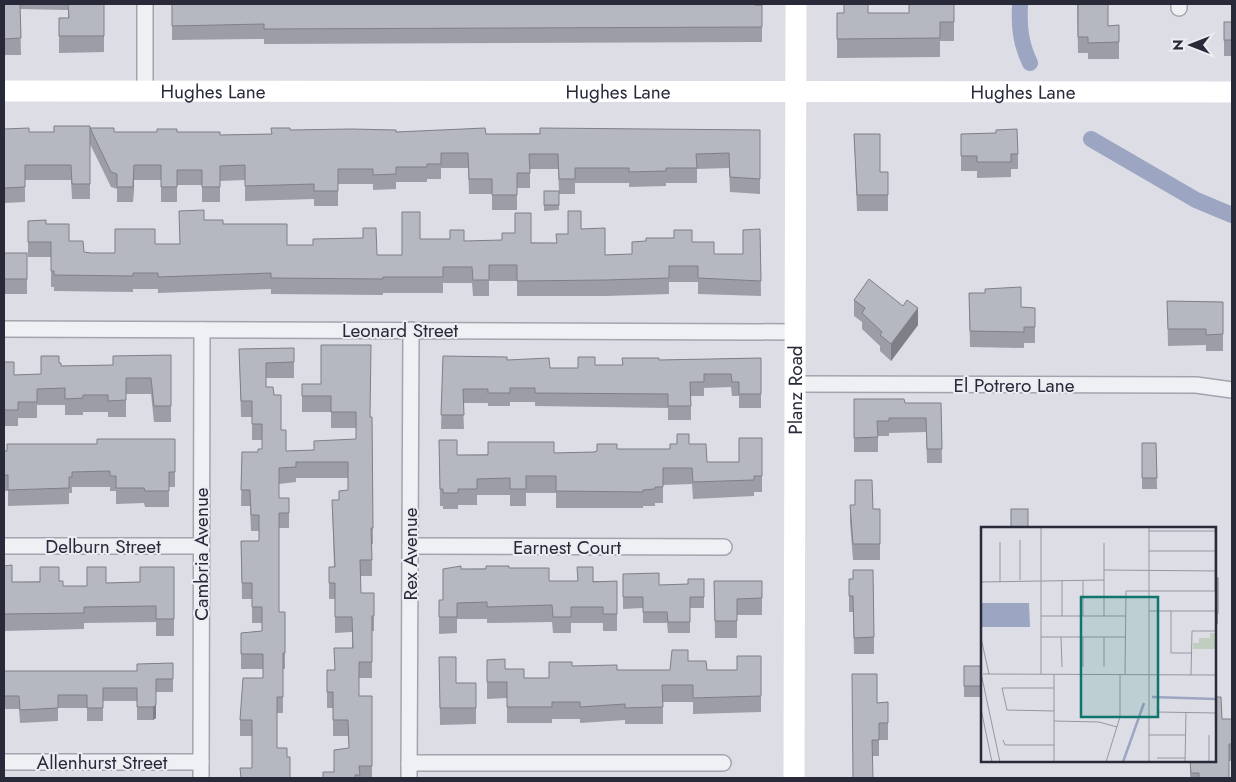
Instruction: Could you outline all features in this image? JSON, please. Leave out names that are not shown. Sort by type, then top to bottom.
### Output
[{"type":"street","points":[[145,4],[145,91]]},
{"type":"street","name":"Planz Road","points":[[794,778],[796,4]]},
{"type":"street","name":"Hughes Lane","points":[[4,91],[1232,92]]},
{"type":"street","name":"Leonard Street","points":[[4,330],[796,332]]},
{"type":"street","name":"Cambria Avenue","points":[[201,778],[202,330]]},
{"type":"street","name":"Rex Avenue","points":[[410,330],[410,778]]},
{"type":"street","name":"El Potrero Lane","points":[[795,384],[1187,385],[1232,390]]},
{"type":"street","name":"Delburn Street","points":[[4,546],[201,546]]},
{"type":"street","name":"Earnest Court","points":[[410,546],[724,547]]},
{"type":"street","name":"Allenhurst Street","points":[[4,762],[201,762]]},
{"type":"street","points":[[410,762],[723,763]]},
{"type":"building","points":[[4,4],[20,4],[21,38],[4,39]]},
{"type":"building","points":[[68,4],[104,4],[104,36],[59,36],[59,18],[69,18]]},
{"type":"building","points":[[172,4],[755,4],[762,5],[762,27],[264,29],[264,24],[172,26]]},
{"type":"building","points":[[844,4],[868,4],[868,13],[909,13],[909,4],[954,4],[954,22],[940,22],[940,38],[837,39],[837,13],[844,13]]},
{"type":"building","points":[[1078,4],[1108,4],[1108,26],[1119,25],[1119,42],[1088,43],[1088,37],[1078,37]]},
{"type":"building","points":[[1224,22],[1232,22],[1232,40],[1224,40]]},
{"type":"building","points":[[54,126],[90,126],[90,184],[72,184],[71,165],[25,165],[25,187],[4,188],[4,129],[29,128],[29,132],[54,132]]},
{"type":"building","points":[[90,128],[114,128],[114,132],[157,132],[157,129],[177,129],[177,132],[220,132],[220,135],[272,134],[271,128],[290,128],[290,130],[396,130],[396,132],[485,128],[486,134],[540,134],[540,128],[760,130],[760,179],[730,177],[729,153],[696,154],[697,168],[666,168],[666,171],[629,172],[629,168],[575,168],[575,179],[559,179],[558,154],[529,154],[530,173],[517,173],[517,195],[492,195],[492,179],[469,179],[468,153],[441,153],[441,164],[427,164],[427,167],[396,167],[396,174],[373,175],[373,169],[338,169],[338,191],[314,191],[314,184],[245,186],[245,165],[220,166],[220,187],[202,187],[202,170],[177,170],[177,187],[161,187],[161,165],[134,165],[133,187],[117,187],[117,174],[111,172]]},
{"type":"building","points":[[1017,129],[1018,154],[1011,154],[1011,162],[977,162],[977,156],[961,156],[961,134],[996,133],[996,130]]},
{"type":"building","points":[[854,134],[880,134],[880,172],[888,172],[888,195],[857,195]]},
{"type":"building","points":[[544,191],[559,191],[559,205],[544,205]]},
{"type":"building","points":[[204,210],[204,220],[223,220],[223,224],[287,224],[287,245],[313,245],[313,239],[363,238],[363,228],[376,228],[377,255],[402,255],[402,212],[420,212],[420,239],[450,239],[450,230],[464,230],[464,241],[502,240],[502,233],[515,233],[515,213],[531,213],[531,243],[557,243],[556,234],[568,234],[568,211],[581,211],[581,229],[605,228],[605,255],[632,254],[632,242],[646,241],[646,238],[674,238],[674,230],[692,230],[692,242],[714,242],[714,254],[743,254],[743,230],[760,229],[761,281],[698,278],[698,266],[669,266],[669,278],[606,280],[517,281],[517,265],[489,265],[489,280],[473,280],[472,267],[443,267],[443,277],[383,277],[383,279],[271,278],[271,273],[158,277],[158,273],[133,273],[133,276],[54,275],[54,271],[51,271],[51,242],[28,242],[28,221],[46,220],[46,224],[69,224],[69,241],[83,241],[84,252],[115,253],[115,229],[155,229],[155,244],[180,244],[179,211]]},
{"type":"building","points":[[4,253],[27,253],[27,279],[4,279]]},
{"type":"building","points":[[869,279],[903,306],[907,300],[918,308],[891,344],[880,335],[882,332],[862,313],[865,308],[854,300]]},
{"type":"building","points":[[1021,287],[1021,307],[1035,308],[1035,327],[1024,327],[1024,332],[970,331],[969,293],[985,293],[985,289]]},
{"type":"building","points":[[1167,301],[1223,302],[1223,334],[1206,335],[1206,329],[1168,329]]},
{"type":"building","points":[[321,345],[371,345],[372,560],[360,560],[361,593],[374,593],[374,616],[372,616],[372,662],[359,662],[359,696],[372,696],[372,766],[359,766],[360,775],[355,775],[355,778],[323,778],[323,772],[334,772],[334,750],[349,748],[348,720],[333,720],[333,692],[327,692],[327,670],[335,670],[334,648],[353,648],[352,617],[335,617],[335,583],[329,583],[329,567],[335,567],[332,500],[339,500],[339,491],[348,490],[348,462],[296,462],[296,467],[279,468],[279,498],[289,498],[289,513],[279,513],[279,612],[285,612],[285,653],[283,653],[283,697],[277,697],[277,748],[287,748],[287,757],[290,757],[290,778],[241,778],[240,768],[252,768],[252,720],[240,720],[243,678],[263,678],[263,654],[241,654],[241,633],[262,631],[262,607],[252,607],[252,583],[242,583],[241,541],[259,541],[259,515],[251,515],[250,490],[241,490],[242,452],[258,452],[258,449],[262,449],[262,424],[252,424],[252,401],[241,401],[239,349],[294,348],[294,362],[266,363],[266,387],[273,387],[274,395],[281,395],[281,430],[286,430],[286,451],[314,450],[314,441],[356,439],[356,412],[331,412],[331,396],[302,396],[302,384],[321,384]]},
{"type":"building","points":[[171,355],[171,406],[154,406],[151,378],[126,378],[126,400],[108,401],[108,395],[83,395],[83,398],[65,399],[65,388],[37,389],[37,402],[18,402],[18,410],[4,410],[4,362],[14,362],[14,375],[41,374],[41,356],[59,356],[61,366],[113,365],[113,356]]},
{"type":"building","points":[[443,356],[507,357],[507,360],[549,358],[550,368],[578,368],[578,357],[595,357],[595,365],[623,365],[622,358],[659,358],[659,360],[761,358],[761,394],[739,394],[739,382],[732,382],[731,374],[704,374],[704,382],[690,382],[691,406],[668,406],[668,394],[535,393],[535,388],[510,388],[510,393],[488,393],[488,389],[463,389],[464,415],[441,415]]},
{"type":"building","points":[[854,399],[904,399],[905,403],[941,403],[942,449],[927,449],[926,418],[889,418],[889,421],[877,421],[878,437],[854,438]]},
{"type":"building","points":[[677,434],[689,434],[689,444],[706,444],[707,462],[739,462],[739,438],[762,438],[762,476],[754,476],[754,480],[693,482],[692,468],[663,468],[663,487],[643,490],[643,492],[556,491],[556,476],[526,476],[526,489],[510,489],[510,478],[477,479],[477,489],[458,489],[458,493],[443,493],[443,489],[440,489],[439,440],[457,440],[457,455],[488,455],[488,442],[554,442],[554,453],[594,452],[597,451],[597,444],[617,444],[617,449],[670,449],[670,444],[677,444]]},
{"type":"building","points":[[97,439],[175,439],[175,472],[169,472],[169,491],[145,491],[144,488],[116,488],[116,476],[110,476],[110,471],[72,472],[72,477],[69,477],[69,488],[8,490],[8,475],[4,475],[4,451],[7,451],[7,444],[97,444]]},
{"type":"building","points":[[1142,443],[1156,443],[1157,478],[1142,478]]},
{"type":"building","points":[[855,480],[872,480],[873,509],[880,509],[880,544],[853,544],[850,505],[855,505]]},
{"type":"building","points":[[1011,509],[1028,509],[1028,527],[1011,527]]},
{"type":"building","points":[[12,565],[12,582],[40,582],[40,567],[59,567],[59,581],[63,581],[63,586],[87,586],[87,567],[106,567],[106,583],[140,582],[140,567],[174,567],[174,619],[156,619],[156,606],[84,607],[84,613],[4,614],[4,566]]},
{"type":"building","points":[[461,566],[461,569],[486,569],[486,566],[549,568],[549,581],[578,581],[577,567],[593,567],[593,582],[617,581],[617,614],[603,614],[603,607],[571,607],[571,617],[553,617],[552,605],[487,607],[487,602],[457,603],[457,617],[439,617],[439,600],[443,600],[443,569]]},
{"type":"building","points":[[853,570],[873,570],[874,637],[854,638],[853,596],[849,596],[849,579],[853,579]]},
{"type":"building","points":[[659,573],[659,585],[688,584],[688,579],[704,579],[704,597],[690,597],[690,622],[668,622],[667,612],[643,612],[643,597],[623,597],[623,574]]},
{"type":"building","points":[[1216,578],[1218,578],[1218,613],[1216,613]]},
{"type":"building","points":[[714,581],[762,581],[762,598],[737,599],[737,621],[715,621]]},
{"type":"building","points":[[672,650],[688,650],[688,661],[706,661],[707,670],[737,670],[737,656],[761,656],[761,696],[693,698],[693,685],[662,685],[663,707],[625,708],[625,704],[580,707],[580,702],[552,702],[552,707],[507,707],[507,682],[487,682],[487,660],[505,659],[505,669],[524,669],[524,678],[549,678],[549,662],[572,662],[572,666],[617,665],[617,670],[670,670]]},
{"type":"building","points":[[439,657],[456,657],[456,683],[476,683],[476,708],[440,708]]},
{"type":"building","points":[[173,663],[173,679],[156,679],[156,705],[153,707],[137,707],[137,688],[103,688],[103,708],[87,708],[87,695],[58,695],[58,708],[20,710],[19,696],[4,696],[4,671],[137,671],[137,664]]},
{"type":"building","points":[[964,666],[981,666],[981,686],[964,686]]},
{"type":"building","points":[[852,674],[877,674],[877,703],[888,702],[888,723],[879,723],[879,740],[872,740],[873,778],[853,778]]},
{"type":"building","points":[[1216,697],[1221,697],[1222,719],[1232,719],[1232,744],[1229,744],[1229,778],[1199,778],[1199,773],[1191,773],[1190,762],[1216,762]]},
{"type":"waterway","points":[[1020,4],[1021,34],[1030,63]]},
{"type":"waterway","points":[[1091,139],[1196,200],[1232,215]]}]
